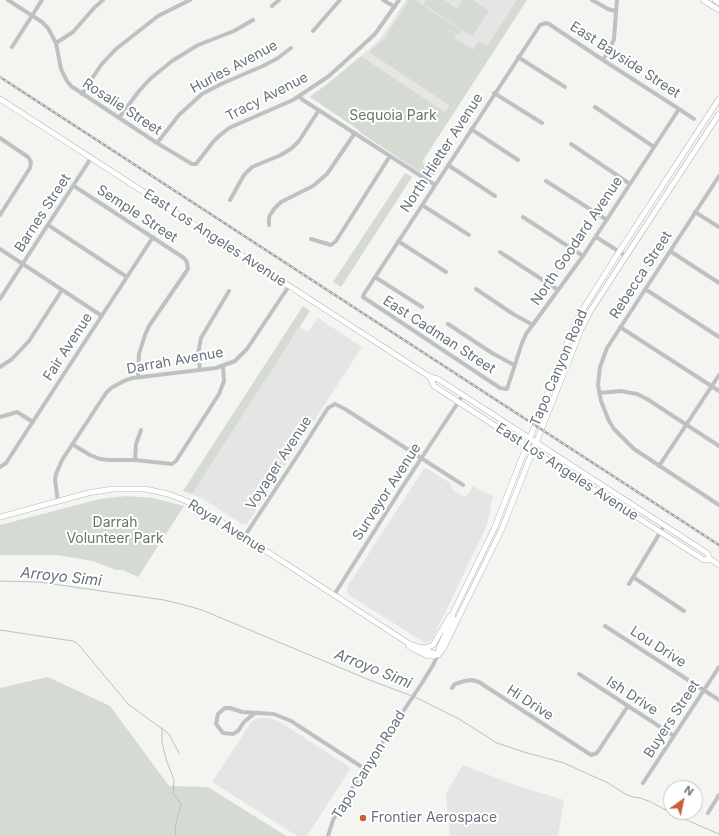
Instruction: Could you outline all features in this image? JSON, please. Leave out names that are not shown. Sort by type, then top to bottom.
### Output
[{"type":"main road","points":[[703,0],[719,10]]},
{"type":"main road","points":[[714,0],[719,3]]},
{"type":"main road","name":"East Los Angeles Avenue","points":[[0,99],[430,377],[438,378],[707,553],[710,559],[719,565]]},
{"type":"main road","name":"Tapo Canyon Road","points":[[438,655],[439,648],[453,618],[452,615],[494,528],[572,329],[619,252],[719,99]]},
{"type":"main road","name":"Tapo Canyon Road","points":[[438,655],[443,649],[501,531],[582,327],[591,310],[719,114]]},
{"type":"main road","name":"East Los Angeles Avenue","points":[[430,377],[434,386],[526,446],[704,560],[710,559]]},
{"type":"main road","name":"Royal Avenue","points":[[0,517],[113,489],[134,488],[158,491],[192,503],[408,643],[438,655]]},
{"type":"main road","points":[[416,646],[426,648],[433,645],[452,615]]},
{"type":"main road","name":"Royal Avenue","points":[[408,643],[409,646],[428,656],[438,655]]},
{"type":"street","name":"Rosalie Street","points":[[8,0],[32,15],[48,28],[56,43],[59,64],[63,75],[71,86],[189,163],[196,164]]},
{"type":"street","points":[[12,47],[42,0]]},
{"type":"street","points":[[56,43],[73,32],[103,0]]},
{"type":"street","points":[[82,94],[101,65],[116,49],[158,16],[190,0]]},
{"type":"street","points":[[272,6],[279,0]]},
{"type":"street","points":[[313,30],[340,0]]},
{"type":"street","points":[[383,0],[394,7]]},
{"type":"street","name":"Tracy Avenue","points":[[196,164],[213,142],[229,128],[270,111],[299,96],[329,76],[365,45],[384,24],[399,0]]},
{"type":"street","points":[[592,0],[608,9],[616,11]]},
{"type":"street","points":[[603,60],[614,39],[618,0]]},
{"type":"street","points":[[120,118],[142,87],[172,61],[198,45],[234,31],[252,20]]},
{"type":"street","name":"East Bayside Street","points":[[542,23],[549,24],[694,119]]},
{"type":"street","name":"North Hietter Avenue","points":[[363,297],[537,27],[542,23]]},
{"type":"street","name":"Hurles Avenue","points":[[157,143],[179,115],[202,94],[263,66],[278,58],[291,48]]},
{"type":"street","points":[[518,57],[565,87]]},
{"type":"street","points":[[494,93],[542,123]]},
{"type":"street","points":[[299,96],[435,185]]},
{"type":"street","points":[[595,107],[654,147]]},
{"type":"street","name":"North Goodard Avenue","points":[[505,389],[508,387],[522,343],[533,325],[596,237],[679,109]]},
{"type":"street","points":[[230,200],[244,175],[252,167],[281,155],[292,148],[299,141],[319,110]]},
{"type":"street","points":[[471,129],[518,160]]},
{"type":"street","points":[[269,225],[269,217],[274,209],[281,202],[313,186],[323,177],[334,165],[355,133]]},
{"type":"street","points":[[0,138],[28,156],[32,162],[31,166],[0,215]]},
{"type":"street","points":[[571,144],[630,184]]},
{"type":"street","points":[[311,239],[331,244],[336,241],[390,156]]},
{"type":"street","name":"Barnes Street","points":[[0,299],[91,158]]},
{"type":"street","points":[[448,165],[495,196]]},
{"type":"street","name":"Rebecca Street","points":[[719,176],[607,348],[602,360],[599,378],[599,393],[604,412],[614,428],[634,449],[719,505]]},
{"type":"street","points":[[546,181],[607,220]]},
{"type":"street","name":"Semple Street","points":[[74,186],[153,237],[184,258],[187,262],[188,269],[149,326],[145,335],[139,354],[138,377]]},
{"type":"street","points":[[422,205],[469,235]]},
{"type":"street","points":[[695,212],[719,227]]},
{"type":"street","points":[[523,217],[583,256]]},
{"type":"street","points":[[48,225],[127,277]]},
{"type":"street","name":"Fair Avenue","points":[[0,467],[6,463],[153,237]]},
{"type":"street","points":[[596,237],[626,256]]},
{"type":"street","points":[[398,241],[446,272]]},
{"type":"street","points":[[0,250],[102,316]]},
{"type":"street","points":[[670,251],[719,283]]},
{"type":"street","points":[[500,252],[558,290]]},
{"type":"street","points":[[375,277],[422,307]]},
{"type":"street","name":"Darrah Avenue","points":[[58,502],[55,484],[56,474],[62,460],[106,393],[111,388],[126,380],[138,377],[223,366],[235,360],[247,349],[288,286]]},
{"type":"street","points":[[476,289],[513,314],[533,325]]},
{"type":"street","points":[[645,289],[719,337]]},
{"type":"street","points":[[0,367],[12,359],[29,341],[62,290]]},
{"type":"street","points":[[200,370],[198,354],[201,338],[229,292]]},
{"type":"street","name":"East Cadman Street","points":[[363,297],[500,388],[505,389]]},
{"type":"street","points":[[448,324],[492,353],[514,365]]},
{"type":"street","points":[[620,327],[719,391]]},
{"type":"street","points":[[72,444],[100,459],[135,460],[169,464],[176,461],[219,394],[224,381],[223,366]]},
{"type":"street","points":[[660,466],[719,375]]},
{"type":"street","points":[[599,393],[621,391],[637,394],[719,446]]},
{"type":"street","name":"Surveyor Avenue","points":[[334,595],[463,395]]},
{"type":"street","name":"Voyager Avenue","points":[[244,537],[328,408],[335,404],[421,459]]},
{"type":"street","points":[[0,417],[17,412],[33,422]]},
{"type":"street","points":[[135,460],[136,444],[141,430]]},
{"type":"street","points":[[421,459],[463,485]]},
{"type":"street","points":[[629,584],[664,526]]},
{"type":"street","points":[[633,577],[684,611]]},
{"type":"street","name":"Lou Drive","points":[[605,626],[719,700]]},
{"type":"street","name":"Tapo Canyon Road","points":[[328,836],[337,812],[420,686],[438,655]]},
{"type":"street","name":"Buyers Street","points":[[643,783],[719,667]]},
{"type":"street","name":"Ish Drive","points":[[579,674],[674,736]]},
{"type":"street","name":"Hi Drive","points":[[452,688],[455,684],[466,681],[472,680],[480,682],[588,754],[595,754],[601,748],[628,706]]},
{"type":"street","points":[[255,713],[244,722],[238,731],[233,734],[223,733],[216,724],[218,714],[225,708],[242,712],[264,712],[274,714],[291,721],[365,769]]},
{"type":"street","points":[[708,813],[719,795]]},
{"type":"shaded area","points":[[406,0],[517,0],[445,112],[361,56],[378,41]]},
{"type":"shaded area","points":[[318,318],[362,347],[247,524],[242,524],[203,499],[192,494],[300,327],[308,332]]},
{"type":"shaded area","points":[[426,468],[450,483],[453,490],[464,497],[470,492],[472,486],[493,496],[487,525],[433,638],[426,643],[350,596],[347,592],[347,587],[423,470]]},
{"type":"shaded area","points":[[258,718],[270,718],[280,722],[351,768],[307,836],[297,836],[212,782],[252,721]]},
{"type":"shaded area","points":[[463,765],[512,784],[564,800],[558,836],[450,836],[446,794]]},
{"type":"green space","name":"Sequoia Park","points":[[409,0],[415,0],[461,30],[458,35],[438,23],[456,35],[454,38],[473,50],[478,41],[487,46],[517,0],[527,0],[422,162],[436,172],[429,178],[310,97],[361,56],[445,112],[449,105],[369,52],[385,38]]},
{"type":"green space","points":[[426,0],[444,0],[457,9],[463,0],[473,0],[489,11],[472,36],[424,4]]},
{"type":"green space","points":[[405,173],[412,177],[341,287],[333,282]]},
{"type":"green space","points":[[303,306],[310,311],[192,494],[183,491]]},
{"type":"green space","name":"Darrah Volunteer Park","points":[[126,496],[153,498],[184,506],[138,577],[123,570],[116,570],[93,561],[57,555],[0,555],[0,525],[100,499]]},
{"type":"green space","points":[[48,677],[110,706],[169,786],[208,787],[286,836],[0,836],[0,688]]},
{"type":"waterway","name":"Arroyo Simi","points":[[0,581],[39,582],[164,600],[181,604],[202,610],[367,679],[412,696]]},
{"type":"waterway","points":[[0,630],[73,641],[78,644],[128,704],[169,734],[179,753]]},
{"type":"waterway","name":"Arroyo Simi","points":[[415,697],[459,719],[497,743],[564,763],[608,783],[625,794],[651,802],[675,815],[719,834]]},
{"type":"waterway","points":[[162,728],[162,742],[166,759],[174,780],[173,793],[181,804],[175,827],[176,836]]},
{"type":"railway","points":[[0,77],[719,545]]},
{"type":"place","name":"Frontier Aerospace","points":[[363,818]]}]
